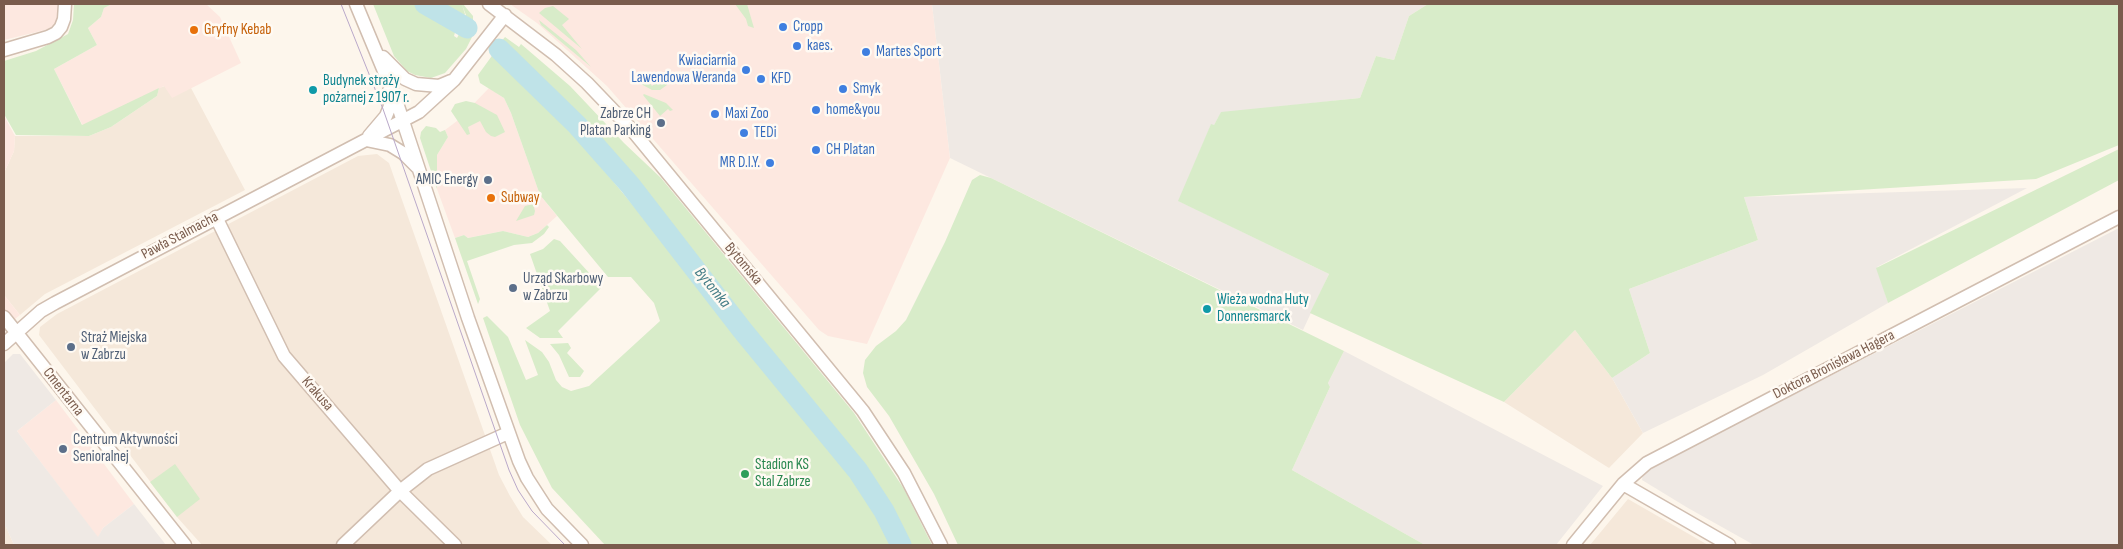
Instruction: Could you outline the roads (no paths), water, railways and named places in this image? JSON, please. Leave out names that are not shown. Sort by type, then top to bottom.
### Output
[{"type":"street","points":[[4,50],[48,38],[56,33],[64,19],[65,4]]},
{"type":"street","points":[[356,4],[378,52],[404,121],[508,433],[535,492],[547,509],[582,545]]},
{"type":"street","points":[[363,17],[366,4]]},
{"type":"street","name":"Bytomska","points":[[489,4],[556,55],[626,124],[826,365],[884,442],[921,503],[941,545]]},
{"type":"street","points":[[404,121],[432,102],[454,80],[505,15]]},
{"type":"street","points":[[378,52],[397,73],[416,84],[439,86],[454,80]]},
{"type":"street","name":"Pawła Stalmacha","points":[[365,140],[382,122],[390,106],[389,90],[378,52]]},
{"type":"street","name":"Pawła Stalmacha","points":[[4,344],[41,311],[55,302],[404,121]]},
{"type":"street","points":[[365,140],[390,145],[403,153],[419,169]]},
{"type":"street","name":"Krakusa","points":[[216,217],[284,356],[400,491],[455,545]]},
{"type":"street","name":"Doktora Bronisława Hagera","points":[[1573,545],[1623,484],[1647,463],[2119,217]]},
{"type":"street","name":"Cmentarna","points":[[4,317],[185,545]]},
{"type":"street","points":[[342,545],[400,491],[428,469],[508,433]]},
{"type":"street","points":[[1623,484],[1729,545]]},
{"type":"waterway","name":"Bytomka","points":[[425,4],[467,28]]},
{"type":"waterway","name":"Bytomka","points":[[499,49],[577,125],[630,185],[743,331],[858,471],[884,511],[901,545]]},
{"type":"tram line","points":[[341,4],[383,109],[509,470],[518,490],[532,511],[565,545]]},
{"type":"place","name":"Cropp","points":[[783,27]]},
{"type":"place","name":"Gryfny Kebab","points":[[194,30]]},
{"type":"place","name":"kaes.","points":[[797,46]]},
{"type":"place","name":"Martes Sport","points":[[866,52]]},
{"type":"place","name":"Kwiaciarnia Lawendowa Weranda","points":[[746,70]]},
{"type":"place","name":"KFD","points":[[761,79]]},
{"type":"place","name":"Smyk","points":[[843,89]]},
{"type":"place","name":"Budynek straży pożarnej z 1907 r.","points":[[313,90]]},
{"type":"place","name":"home&you","points":[[816,110]]},
{"type":"place","name":"Maxi Zoo","points":[[715,114]]},
{"type":"place","name":"Zabrze CH Platan Parking","points":[[661,123]]},
{"type":"place","name":"TEDi","points":[[744,133]]},
{"type":"place","name":"CH Platan","points":[[816,150]]},
{"type":"place","name":"MR D.I.Y.","points":[[770,163]]},
{"type":"place","name":"AMIC Energy","points":[[488,180]]},
{"type":"place","name":"Subway","points":[[491,198]]},
{"type":"place","name":"Urząd Skarbowy w Zabrzu","points":[[513,288]]},
{"type":"place","name":"Wieża wodna Huty Donnersmarck","points":[[1207,309]]},
{"type":"place","name":"Straż Miejska w Zabrzu","points":[[71,347]]},
{"type":"place","name":"Centrum Aktywności Senioralnej","points":[[63,449]]},
{"type":"place","name":"Stadion KS Stal Zabrze","points":[[745,474]]}]
